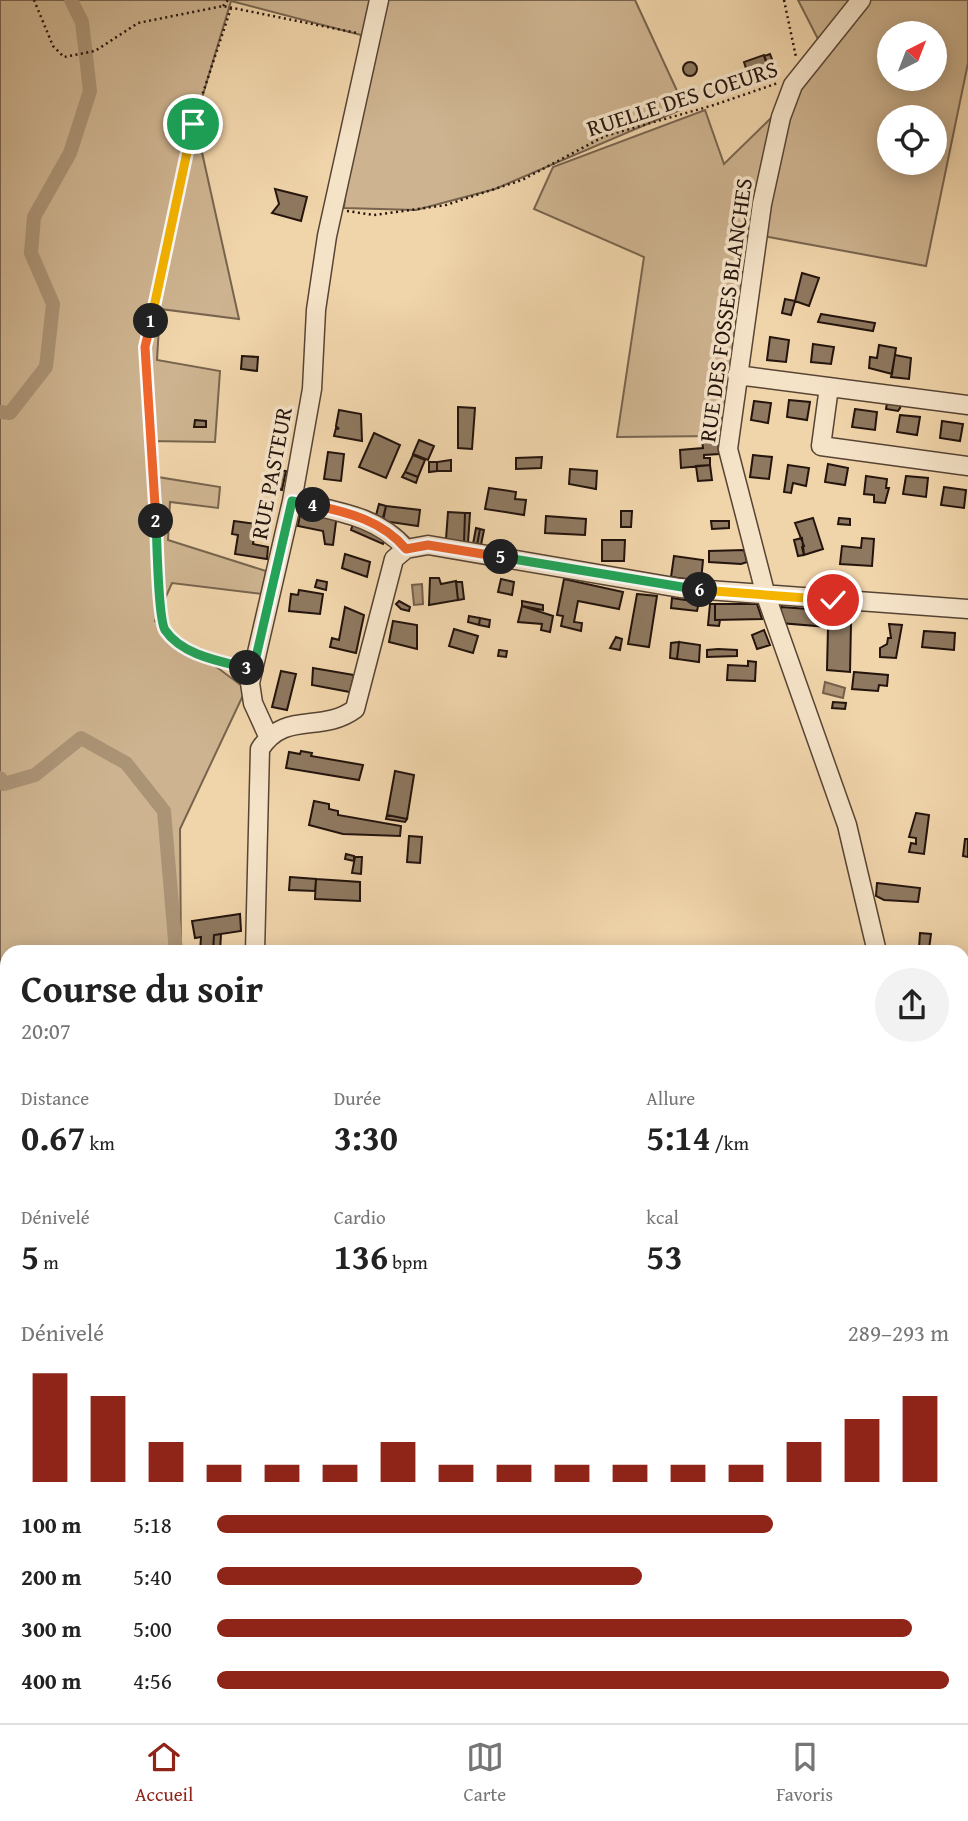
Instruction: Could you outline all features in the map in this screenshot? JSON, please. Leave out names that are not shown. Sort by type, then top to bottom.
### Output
[{"type":"street","name":"RUE PASTEUR","points":[[268,736],[253,703],[250,682],[292,501],[312,389],[316,310],[333,209],[379,0]]},
{"type":"street","name":"RUE DES FOSSES BLANCHES","points":[[861,0],[793,85],[781,117],[762,204],[728,449],[766,596],[847,825],[875,945]]},
{"type":"street","points":[[737,375],[968,405]]},
{"type":"street","points":[[829,387],[821,446],[968,466]]},
{"type":"street","points":[[292,501],[347,512],[392,532],[406,549]]},
{"type":"street","points":[[255,945],[260,749],[268,736],[290,725],[339,720],[355,709],[394,559],[406,549],[428,545],[669,586],[766,596],[968,609]]},
{"type":"path","points":[[34,0],[53,46],[64,57],[95,51],[138,23],[223,6],[372,34]]},
{"type":"path","points":[[223,6],[228,0]]},
{"type":"path","points":[[784,0],[800,75]]},
{"type":"path","points":[[231,8],[193,124],[145,347],[163,627],[175,641],[199,655],[253,670]]},
{"type":"path","name":"RUELLE DES COEURS","points":[[333,209],[374,215],[446,205],[522,180],[606,136],[714,106],[800,75]]},
{"type":"shaded area","points":[[0,0],[635,0],[685,108],[495,189],[416,210],[344,208],[361,35],[231,1],[195,121],[239,319],[160,309],[157,360],[220,371],[215,442],[148,441],[158,477],[220,487],[218,508],[170,502],[168,540],[266,571],[262,594],[172,583],[155,621],[246,689],[180,829],[181,945],[0,945]]},
{"type":"shaded area","points":[[798,0],[968,0],[968,63],[947,164],[947,105],[877,105],[877,175],[945,175],[926,266],[763,236],[717,436],[617,437],[644,257],[534,209],[553,167],[705,110],[724,164],[772,117],[820,43]]},
{"type":"shaded area","points":[[422,584],[423,604],[414,605],[412,585]]},
{"type":"shaded area","points":[[825,682],[845,688],[843,698],[823,693]]},
{"type":"building","points":[[770,54],[773,62],[767,64],[764,56]]},
{"type":"building","points":[[764,55],[770,71],[750,81],[744,62]]},
{"type":"building","points":[[687,62],[693,62],[697,69],[693,76],[687,76],[683,72],[683,66]]},
{"type":"building","points":[[275,189],[307,197],[301,221],[272,213],[279,204]]},
{"type":"building","points":[[802,273],[819,278],[809,306],[795,301]]},
{"type":"building","points":[[785,299],[795,301],[791,315],[782,313]]},
{"type":"building","points":[[821,314],[875,323],[873,331],[818,322]]},
{"type":"building","points":[[770,337],[789,340],[786,362],[767,360]]},
{"type":"building","points":[[813,344],[834,347],[831,364],[811,362]]},
{"type":"building","points":[[879,345],[896,348],[892,374],[869,368],[870,357],[877,358]]},
{"type":"building","points":[[895,355],[911,358],[909,379],[891,377]]},
{"type":"building","points":[[242,356],[258,357],[257,371],[241,369]]},
{"type":"building","points":[[789,400],[810,402],[807,420],[787,417]]},
{"type":"building","points":[[754,401],[771,403],[768,423],[751,420]]},
{"type":"building","points":[[887,403],[901,405],[898,411],[886,409]]},
{"type":"building","points":[[458,407],[475,408],[472,449],[458,448]]},
{"type":"building","points":[[855,409],[877,412],[875,430],[852,427]]},
{"type":"building","points":[[339,410],[361,414],[362,441],[334,436],[336,428],[339,429],[336,426]]},
{"type":"building","points":[[900,415],[920,417],[917,435],[897,432]]},
{"type":"building","points":[[195,420],[206,421],[206,427],[194,427]]},
{"type":"building","points":[[942,421],[963,424],[960,441],[940,438]]},
{"type":"building","points":[[374,433],[400,445],[386,478],[359,467]]},
{"type":"building","points":[[718,439],[719,454],[704,455],[704,458],[710,458],[710,465],[681,468],[680,450],[703,448],[702,441]]},
{"type":"building","points":[[419,440],[434,446],[428,460],[413,454]]},
{"type":"building","points":[[328,452],[344,454],[341,481],[324,479]]},
{"type":"building","points":[[413,455],[425,460],[418,477],[405,472]]},
{"type":"building","points":[[753,455],[772,457],[769,479],[750,477]]},
{"type":"building","points":[[542,457],[541,468],[516,469],[516,458]]},
{"type":"building","points":[[451,460],[451,471],[437,471],[437,462]]},
{"type":"building","points":[[429,462],[437,462],[437,471],[429,472]]},
{"type":"building","points":[[828,464],[848,468],[845,485],[825,482]]},
{"type":"building","points":[[710,465],[712,480],[698,481],[696,466]]},
{"type":"building","points":[[788,465],[809,468],[806,486],[793,483],[791,493],[784,492]]},
{"type":"building","points":[[273,469],[286,471],[282,490],[270,487]]},
{"type":"building","points":[[570,469],[597,471],[596,489],[569,484]]},
{"type":"building","points":[[405,472],[418,477],[416,483],[402,477]]},
{"type":"building","points":[[866,476],[887,479],[886,488],[889,488],[885,503],[874,502],[874,495],[864,494]]},
{"type":"building","points":[[906,476],[928,478],[926,497],[903,494]]},
{"type":"building","points":[[944,487],[966,490],[964,508],[941,505]]},
{"type":"building","points":[[489,488],[516,492],[515,499],[526,500],[524,515],[485,509]]},
{"type":"building","points":[[379,504],[386,506],[382,521],[375,519]]},
{"type":"building","points":[[386,506],[420,510],[418,526],[383,521]]},
{"type":"building","points":[[301,508],[337,514],[333,545],[325,544],[323,531],[298,526]]},
{"type":"building","points":[[621,511],[632,511],[631,527],[621,527]]},
{"type":"building","points":[[448,512],[465,513],[464,543],[446,539]]},
{"type":"building","points":[[465,513],[470,513],[468,543],[464,543]]},
{"type":"building","points":[[546,516],[586,519],[585,535],[545,533]]},
{"type":"building","points":[[813,518],[823,549],[804,555],[804,546],[795,523]]},
{"type":"building","points":[[839,518],[850,519],[850,525],[838,524]]},
{"type":"building","points":[[234,521],[256,524],[253,544],[268,547],[267,559],[235,554],[238,535],[232,534]]},
{"type":"building","points":[[354,521],[387,536],[383,544],[351,530]]},
{"type":"building","points":[[711,521],[729,521],[729,528],[712,529]]},
{"type":"building","points":[[476,528],[480,529],[477,545],[473,544]]},
{"type":"building","points":[[480,529],[484,530],[481,545],[477,545]]},
{"type":"building","points":[[802,538],[804,555],[798,556],[794,540]]},
{"type":"building","points":[[862,538],[874,539],[872,566],[840,564],[842,546],[861,548]]},
{"type":"building","points":[[602,540],[625,540],[624,561],[602,561]]},
{"type":"building","points":[[744,550],[747,562],[709,562],[709,551]]},
{"type":"building","points":[[345,554],[370,562],[367,577],[342,568]]},
{"type":"building","points":[[674,556],[703,560],[701,581],[671,577]]},
{"type":"building","points":[[430,578],[439,578],[441,584],[456,581],[458,600],[429,605]]},
{"type":"building","points":[[501,579],[514,582],[512,595],[498,592]]},
{"type":"building","points":[[564,579],[623,592],[619,609],[578,601],[574,622],[582,623],[581,631],[561,626],[563,616],[557,615]]},
{"type":"building","points":[[317,580],[327,582],[326,590],[315,587]]},
{"type":"building","points":[[456,582],[462,582],[464,599],[458,600]]},
{"type":"building","points":[[299,590],[323,594],[320,614],[289,611],[291,594],[298,595]]},
{"type":"building","points":[[637,594],[657,596],[649,647],[628,644]]},
{"type":"building","points":[[672,598],[699,602],[697,611],[671,608]]},
{"type":"building","points":[[399,601],[410,607],[409,611],[396,604]]},
{"type":"building","points":[[522,601],[543,605],[543,610],[522,606]]},
{"type":"building","points":[[710,604],[715,604],[715,620],[720,620],[719,626],[708,625]]},
{"type":"building","points":[[715,604],[757,604],[762,619],[715,620]]},
{"type":"building","points":[[522,606],[553,616],[550,632],[541,630],[542,624],[518,622]]},
{"type":"building","points":[[345,607],[364,615],[356,653],[330,647],[332,638],[339,640]]},
{"type":"building","points":[[781,607],[836,611],[836,623],[851,624],[850,672],[827,670],[828,627],[780,623]]},
{"type":"building","points":[[469,616],[480,618],[479,625],[468,622]]},
{"type":"building","points":[[480,618],[490,620],[489,627],[479,625]]},
{"type":"building","points":[[393,621],[417,625],[417,649],[389,642]]},
{"type":"building","points":[[889,624],[902,625],[896,658],[880,657],[880,648],[891,638]]},
{"type":"building","points":[[454,629],[478,636],[473,653],[449,646]]},
{"type":"building","points":[[764,630],[770,645],[757,649],[752,635]]},
{"type":"building","points":[[924,631],[955,633],[954,650],[922,647]]},
{"type":"building","points":[[616,637],[622,639],[620,650],[610,648]]},
{"type":"building","points":[[679,642],[677,659],[670,658],[671,643]]},
{"type":"building","points":[[679,642],[700,645],[699,662],[677,659]]},
{"type":"building","points":[[499,650],[507,651],[506,657],[498,656]]},
{"type":"building","points":[[707,650],[737,650],[737,656],[707,657]]},
{"type":"building","points":[[748,661],[756,662],[755,681],[727,680],[728,665],[748,666]]},
{"type":"building","points":[[313,668],[354,675],[350,692],[312,685]]},
{"type":"building","points":[[281,671],[296,674],[287,710],[272,707]]},
{"type":"building","points":[[854,672],[888,675],[887,686],[879,685],[878,691],[852,689]]},
{"type":"building","points":[[833,702],[846,703],[845,709],[832,708]]},
{"type":"building","points":[[301,751],[312,753],[311,756],[363,765],[359,780],[286,768],[289,752],[300,754]]},
{"type":"building","points":[[395,771],[414,775],[407,819],[387,815]]},
{"type":"building","points":[[314,801],[329,804],[329,809],[338,811],[338,815],[401,826],[400,836],[343,834],[309,825]]},
{"type":"building","points":[[916,813],[929,815],[924,854],[909,852],[911,843],[916,844],[916,838],[909,837]]},
{"type":"building","points":[[387,815],[407,819],[405,822],[386,819]]},
{"type":"building","points":[[409,836],[422,837],[420,863],[407,862]]},
{"type":"building","points":[[965,839],[968,839],[968,857],[963,856]]},
{"type":"building","points":[[346,854],[354,856],[354,861],[345,859]]},
{"type":"building","points":[[355,857],[362,857],[361,874],[352,873]]},
{"type":"building","points":[[290,877],[316,879],[315,891],[289,890]]},
{"type":"building","points":[[316,879],[360,882],[360,901],[315,899]]},
{"type":"building","points":[[877,883],[920,888],[918,902],[884,900],[876,896]]},
{"type":"building","points":[[240,914],[241,931],[214,935],[213,945],[200,945],[201,937],[195,938],[192,921]]},
{"type":"building","points":[[920,933],[931,934],[930,945],[919,945]]},
{"type":"building","points":[[221,934],[220,945],[213,945],[214,935]]},
{"type":"waterway","points":[[0,412],[10,413],[46,367],[53,304],[31,253],[34,217],[70,153],[90,91],[82,22],[71,0]]},
{"type":"waterway","points":[[0,778],[4,784],[35,775],[81,738],[126,763],[164,811],[175,945]]},
{"type":"route","points":[[193,124],[145,347],[163,627],[175,641],[199,655],[253,670],[292,501],[347,512],[392,532],[406,549],[428,545],[680,588],[833,600]]}]
